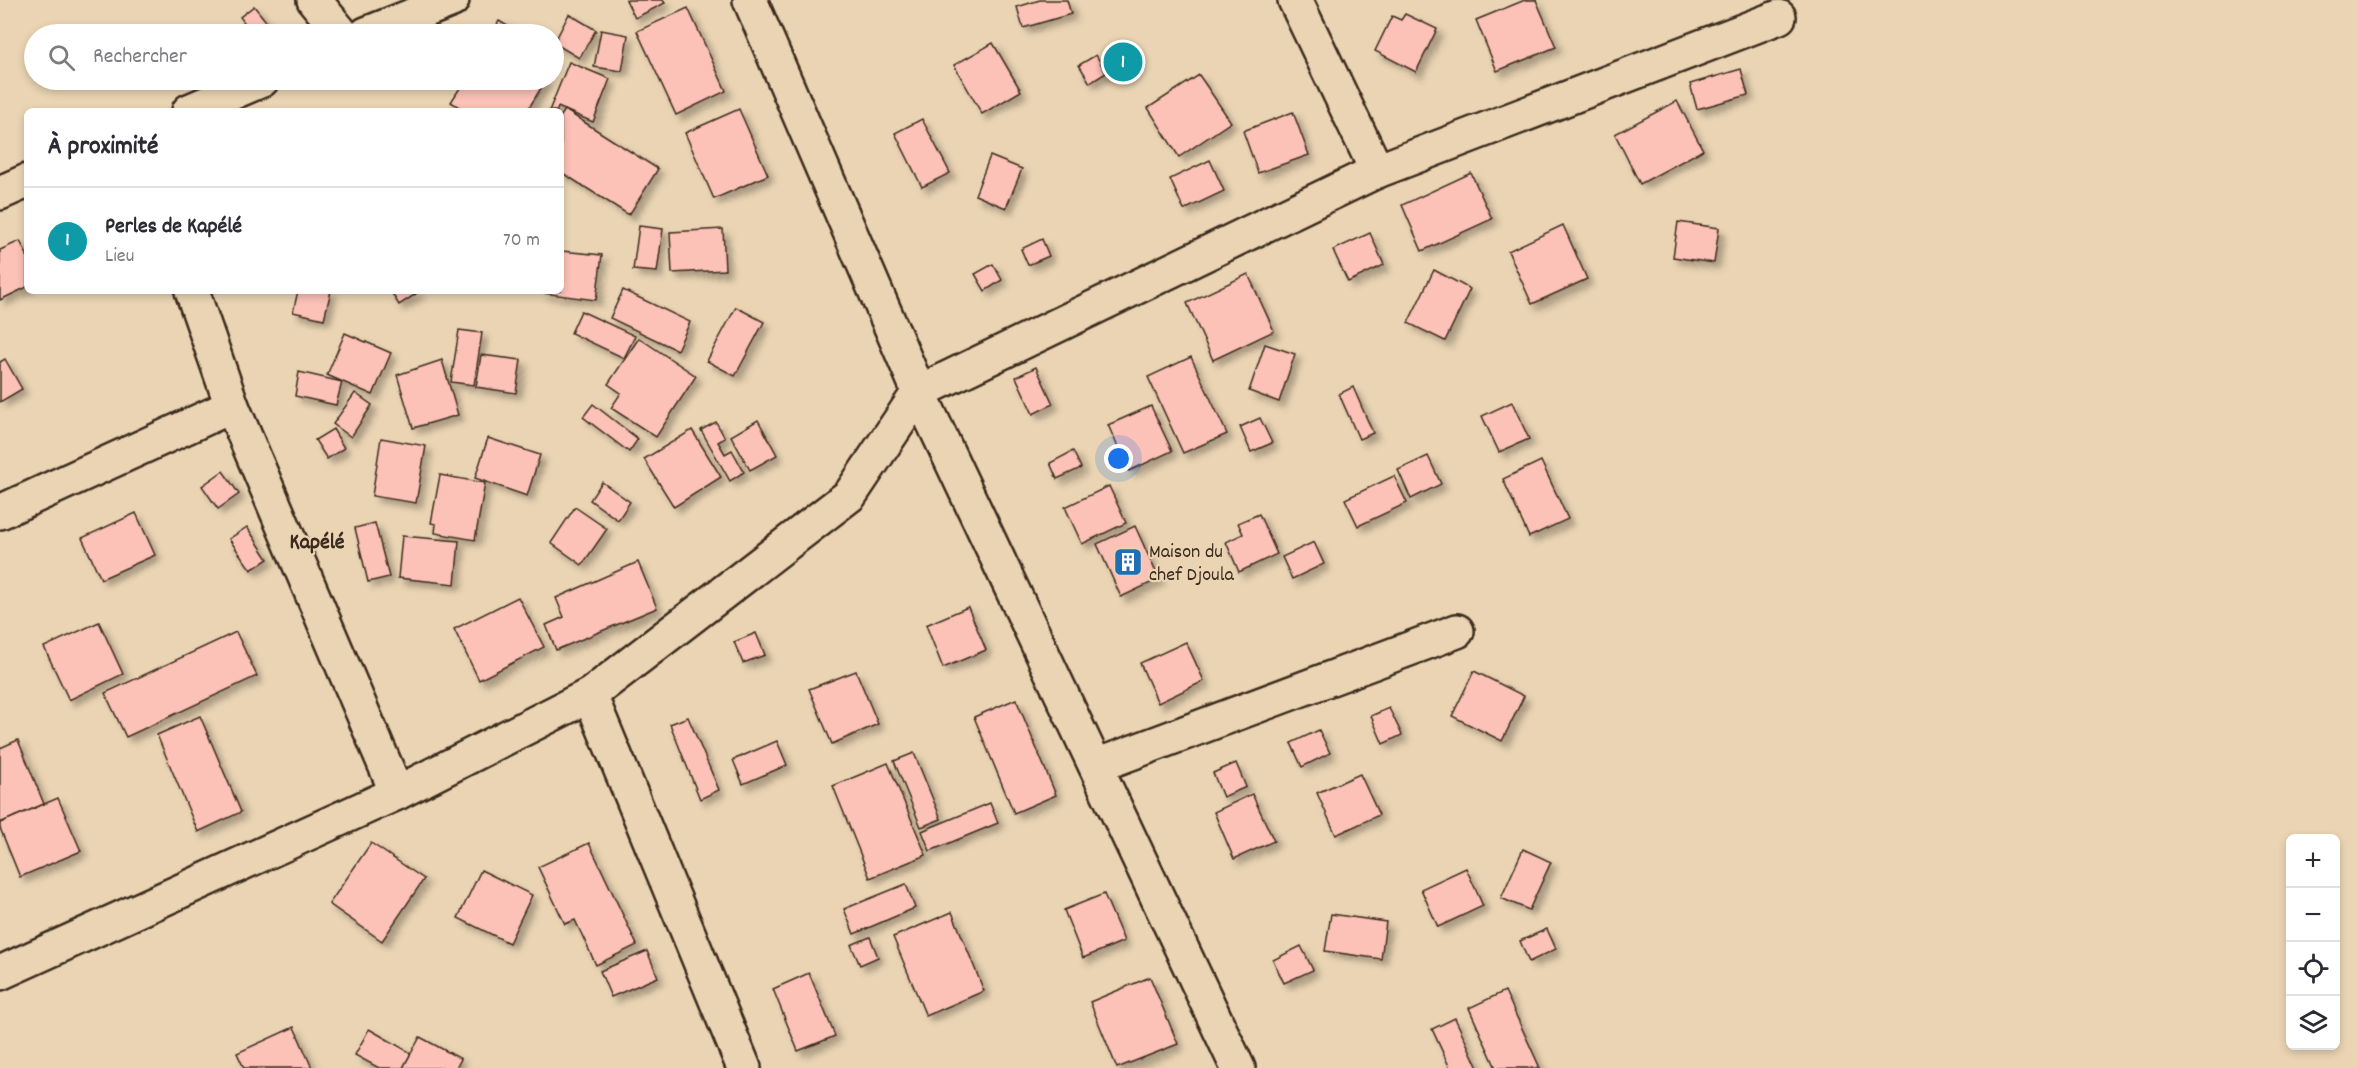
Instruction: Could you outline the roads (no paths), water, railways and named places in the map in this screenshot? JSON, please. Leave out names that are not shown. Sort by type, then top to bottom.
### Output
[{"type":"street","points":[[314,0],[334,24]]},
{"type":"street","points":[[391,24],[452,0]]},
{"type":"street","points":[[750,0],[919,392],[1238,1068]]},
{"type":"street","points":[[1295,0],[1377,171]]},
{"type":"street","points":[[0,974],[397,793],[590,695],[850,495],[919,392],[1377,171],[1779,17]]},
{"type":"street","points":[[196,108],[238,90]]},
{"type":"street","points":[[0,193],[24,182]]},
{"type":"street","points":[[193,294],[232,406],[397,793]]},
{"type":"street","points":[[0,512],[232,406]]},
{"type":"street","points":[[1096,766],[1457,632]]},
{"type":"street","points":[[590,695],[744,1068]]},
{"type":"place","name":"Perles de Kapélé","points":[[1123,62]]},
{"type":"place","name":"Maison du chef Djoula","points":[[1128,562]]},
{"type":"district","name":"Kapélé","points":[[317,540]]}]
